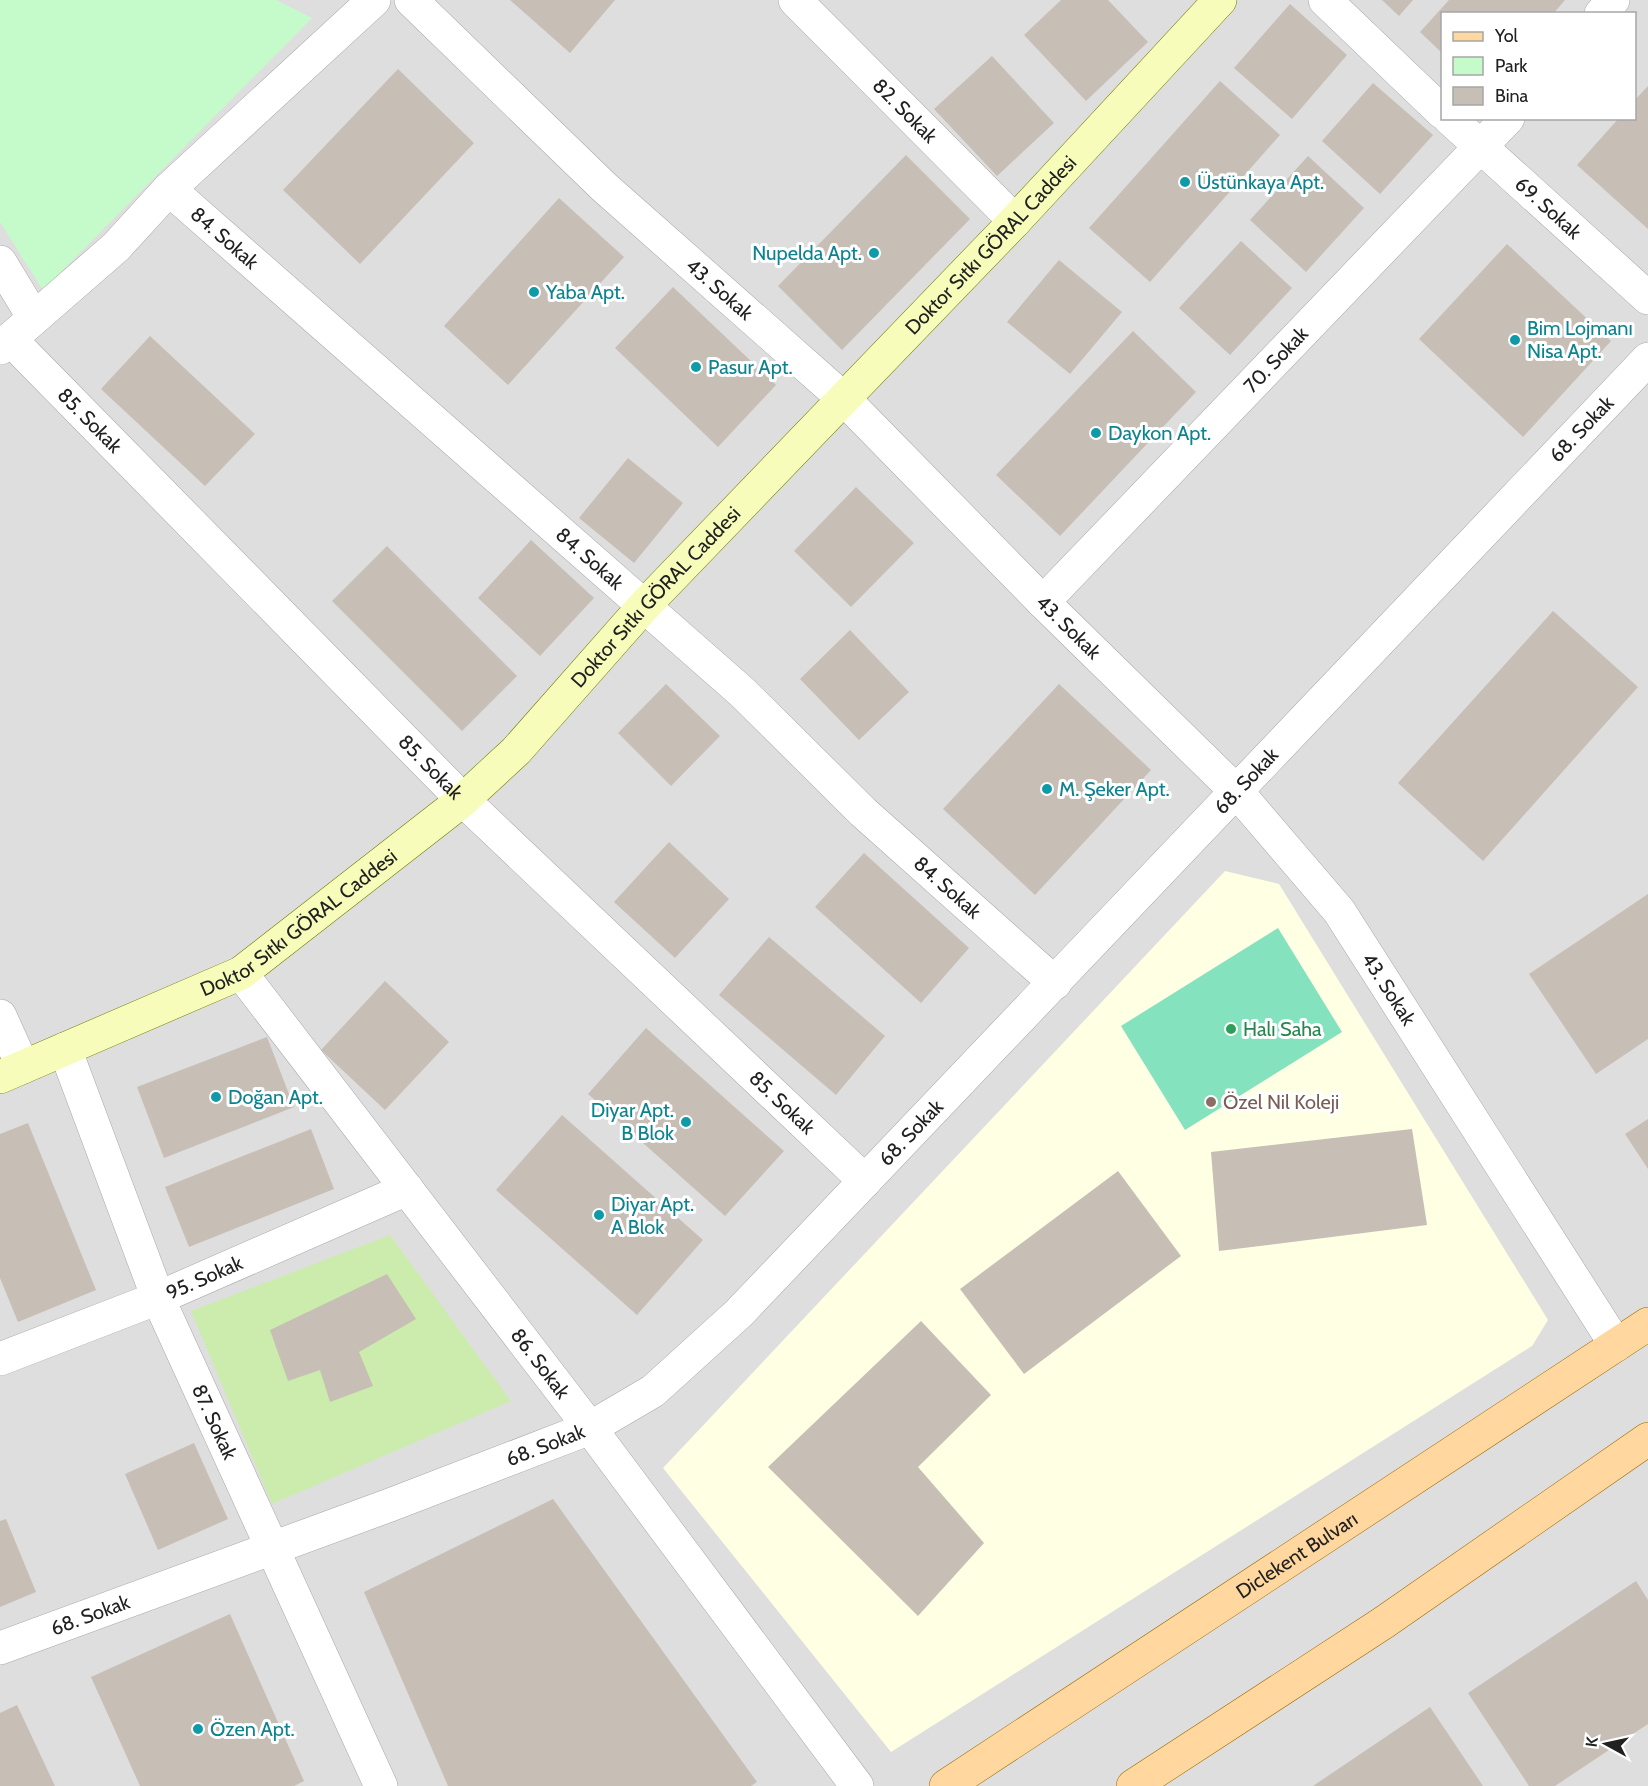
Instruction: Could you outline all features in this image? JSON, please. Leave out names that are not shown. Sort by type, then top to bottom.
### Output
[{"type":"main road","name":"Diclekent Bulvarı","points":[[946,1786],[1648,1324]]},
{"type":"main road","points":[[1133,1786],[1383,1623],[1648,1439]]},
{"type":"street","points":[[15,335],[116,247],[169,189],[374,0]]},
{"type":"street","name":"43. Sokak","points":[[411,0],[603,187],[845,400],[1044,602],[1238,793],[1339,911],[1616,1346]]},
{"type":"street","name":"82. Sokak","points":[[795,0],[1015,221]]},
{"type":"street","points":[[1326,0],[1441,110]]},
{"type":"street","points":[[1603,12],[1613,0]]},
{"type":"street","name":"Doktor Sıtkı GÖRAL Caddesi","points":[[12,1072],[241,973],[462,800],[516,751],[644,606],[1015,221],[1217,1]]},
{"type":"street","name":"69. Sokak","points":[[1451,120],[1648,298]]},
{"type":"street","name":"70. Sokak","points":[[1044,602],[1481,149],[1506,120]]},
{"type":"street","name":"84. Sokak","points":[[169,189],[742,692],[863,812],[1055,983]]},
{"type":"street","name":"85. Sokak","points":[[0,262],[15,335],[462,800],[866,1181]]},
{"type":"street","name":"68. Sokak","points":[[0,1648],[590,1428],[653,1392],[739,1313],[1238,793],[1648,359]]},
{"type":"street","name":"86. Sokak","points":[[241,973],[590,1428],[857,1786]]},
{"type":"street","points":[[0,1016],[12,1072]]},
{"type":"street","name":"87. Sokak","points":[[64,1049],[158,1298],[381,1786]]},
{"type":"street","name":"95. Sokak","points":[[0,1359],[158,1298],[406,1189]]},
{"type":"shaded area","points":[[0,0],[1648,0],[1648,1786],[0,1786]]},
{"type":"shaded area","name":"Özel Nil Koleji","points":[[1225,871],[1279,884],[1548,1320],[1532,1346],[891,1752],[663,1468]]},
{"type":"green space","points":[[0,0],[276,0],[312,18],[43,290],[0,222]]},
{"type":"green space","name":"Halı Saha","points":[[1278,928],[1342,1032],[1185,1130],[1121,1026]]},
{"type":"green space","points":[[390,1235],[511,1401],[272,1504],[191,1311]]},
{"type":"building","points":[[510,0],[615,0],[570,53]]},
{"type":"building","points":[[1061,0],[1108,0],[1148,42],[1086,101],[1024,35]]},
{"type":"building","points":[[1382,0],[1413,0],[1399,16]]},
{"type":"building","points":[[1449,0],[1565,0],[1555,12],[1441,12],[1441,52],[1420,32]]},
{"type":"building","points":[[1290,4],[1347,55],[1292,119],[1234,68]]},
{"type":"building","points":[[992,56],[1054,123],[997,176],[934,109]]},
{"type":"building","points":[[398,69],[474,143],[360,264],[283,190]]},
{"type":"building","name":"Üstünkaya Apt.","points":[[1220,81],[1280,135],[1150,282],[1089,228]]},
{"type":"building","points":[[1373,83],[1433,135],[1380,194],[1322,141]]},
{"type":"building","points":[[1648,86],[1648,229],[1577,165],[1617,120],[1636,120],[1636,99]]},
{"type":"building","name":"Nupelda Apt.","points":[[906,155],[970,219],[842,350],[778,286]]},
{"type":"building","points":[[1308,156],[1364,208],[1306,272],[1250,220]]},
{"type":"building","name":"Yaba Apt.","points":[[559,198],[624,257],[508,385],[444,326]]},
{"type":"building","points":[[1241,241],[1292,288],[1230,355],[1179,308]]},
{"type":"building","name":"Bim Lojmanı Nisa Apt.","points":[[1507,244],[1611,341],[1523,437],[1419,339]]},
{"type":"building","points":[[1059,260],[1122,312],[1070,374],[1007,322]]},
{"type":"building","name":"Pasur Apt.","points":[[673,287],[776,385],[718,447],[615,348]]},
{"type":"building","name":"Daykon Apt.","points":[[1133,331],[1196,392],[1060,536],[996,475]]},
{"type":"building","points":[[150,336],[255,434],[205,486],[101,389]]},
{"type":"building","points":[[628,458],[683,503],[634,563],[579,518]]},
{"type":"building","points":[[856,487],[914,543],[851,607],[794,551]]},
{"type":"building","points":[[531,540],[594,598],[540,656],[478,598]]},
{"type":"building","points":[[387,546],[517,676],[462,731],[332,601]]},
{"type":"building","points":[[1553,611],[1638,687],[1483,861],[1398,783]]},
{"type":"building","points":[[850,630],[909,692],[859,740],[800,679]]},
{"type":"building","points":[[666,684],[720,736],[671,786],[618,733]]},
{"type":"building","name":"M. Şeker Apt.","points":[[1059,684],[1151,770],[1035,895],[943,809]]},
{"type":"building","points":[[669,842],[729,899],[675,958],[614,902]]},
{"type":"building","points":[[864,853],[969,948],[921,1003],[815,907]]},
{"type":"building","points":[[1648,894],[1648,1039],[1596,1074],[1529,974]]},
{"type":"building","points":[[769,937],[885,1036],[836,1095],[719,995]]},
{"type":"building","points":[[385,981],[449,1042],[385,1110],[321,1050]]},
{"type":"building","name":"Diyar Apt. B Blok","points":[[646,1028],[784,1151],[725,1216],[588,1094]]},
{"type":"building","name":"Doğan Apt.","points":[[267,1037],[294,1107],[164,1158],[137,1087]]},
{"type":"building","name":"Diyar Apt. A Blok","points":[[562,1115],[703,1240],[637,1315],[496,1190]]},
{"type":"building","points":[[1648,1119],[1648,1169],[1625,1134]]},
{"type":"building","points":[[28,1123],[96,1290],[18,1322],[0,1278],[0,1134]]},
{"type":"building","points":[[311,1129],[334,1189],[189,1247],[165,1187]]},
{"type":"building","points":[[1412,1129],[1427,1225],[1219,1251],[1211,1152]]},
{"type":"building","points":[[1118,1171],[1181,1256],[1024,1374],[960,1289]]},
{"type":"building","points":[[387,1274],[416,1319],[359,1352],[373,1386],[330,1402],[320,1370],[288,1381],[270,1330]]},
{"type":"building","points":[[921,1321],[991,1395],[918,1467],[984,1543],[918,1616],[768,1467]]},
{"type":"building","points":[[194,1443],[228,1519],[158,1550],[125,1474]]},
{"type":"building","points":[[553,1499],[757,1782],[751,1786],[448,1786],[364,1592]]},
{"type":"building","points":[[6,1519],[36,1592],[0,1607],[0,1521]]},
{"type":"building","points":[[1636,1581],[1648,1600],[1648,1724],[1555,1786],[1529,1786],[1468,1693]]},
{"type":"building","name":"Özen Apt.","points":[[230,1614],[304,1781],[294,1786],[140,1786],[91,1677]]},
{"type":"building","points":[[17,1705],[55,1786],[0,1786],[0,1713]]},
{"type":"building","points":[[1430,1707],[1483,1786],[1313,1786]]},
{"type":"place","name":"Üstünkaya Apt.","points":[[1185,182]]},
{"type":"place","name":"Nupelda Apt.","points":[[874,253]]},
{"type":"place","name":"Yaba Apt.","points":[[534,292]]},
{"type":"place","name":"Bim Lojmanı Nisa Apt.","points":[[1515,340]]},
{"type":"place","name":"Pasur Apt.","points":[[696,367]]},
{"type":"place","name":"Daykon Apt.","points":[[1096,433]]},
{"type":"place","name":"M. Şeker Apt.","points":[[1047,789]]},
{"type":"place","name":"Halı Saha","points":[[1231,1029]]},
{"type":"place","name":"Doğan Apt.","points":[[216,1097]]},
{"type":"place","name":"Özel Nil Koleji","points":[[1211,1102]]},
{"type":"place","name":"Diyar Apt. B Blok","points":[[686,1122]]},
{"type":"place","name":"Diyar Apt. A Blok","points":[[599,1215]]},
{"type":"place","name":"Özen Apt.","points":[[198,1729]]}]
